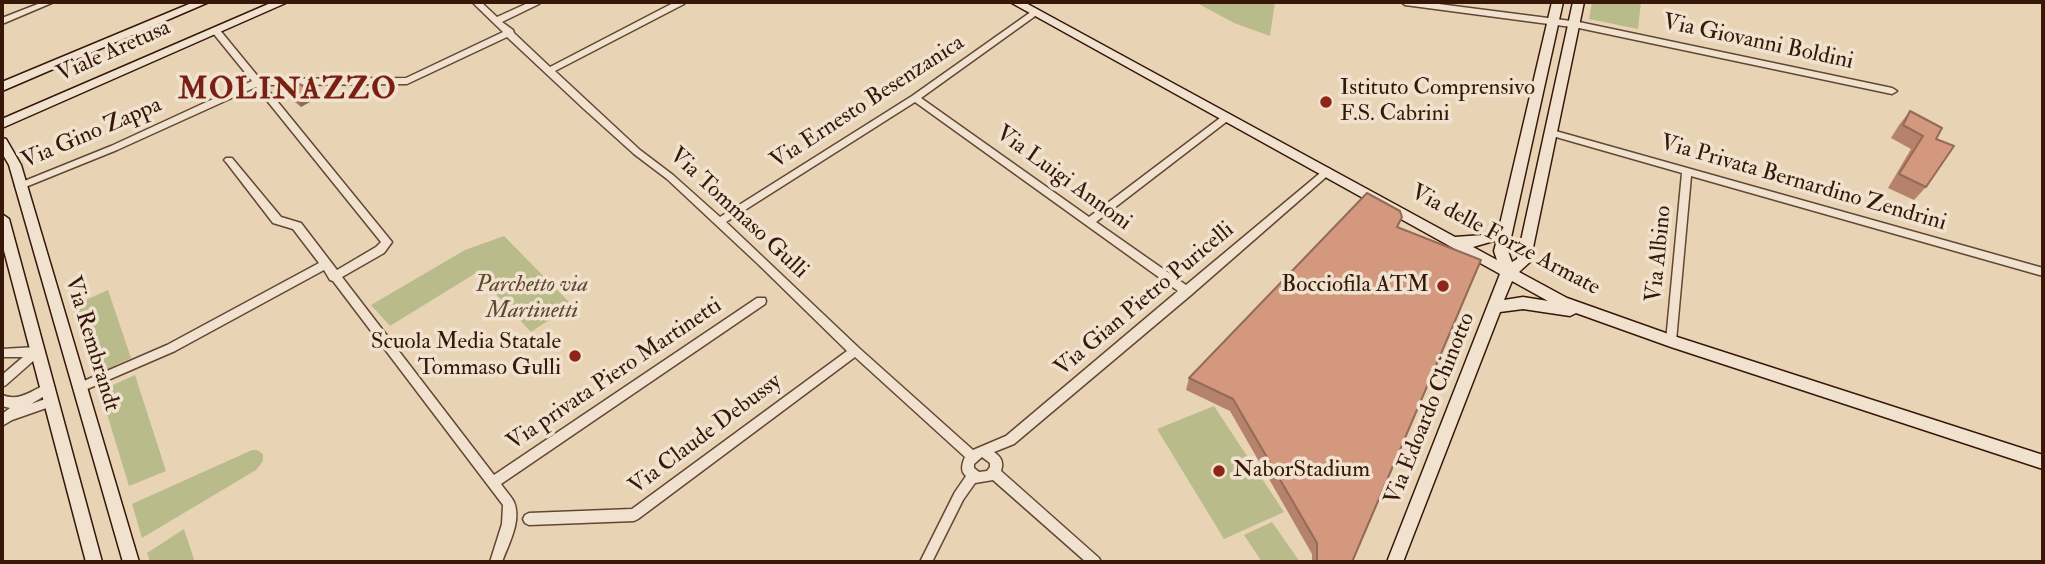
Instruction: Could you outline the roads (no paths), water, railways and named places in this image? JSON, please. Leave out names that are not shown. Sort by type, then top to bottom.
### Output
[{"type":"street","points":[[2,21],[50,2]]},
{"type":"street","name":"Viale Aretusa","points":[[2,87],[203,2]]},
{"type":"street","name":"Viale Aretusa","points":[[2,124],[282,2]]},
{"type":"street","name":"Via Tommaso Gulli","points":[[476,2],[637,152],[658,166],[719,222],[855,351],[978,454]]},
{"type":"street","points":[[497,20],[536,2]]},
{"type":"street","points":[[548,71],[681,2]]},
{"type":"street","name":"Via delle Forze Armate","points":[[1016,2],[1577,309],[2043,462]]},
{"type":"street","name":"Via Giovanni Boldini","points":[[1405,2],[1576,25],[1892,91]]},
{"type":"street","points":[[1559,2],[1572,6],[1579,3],[1544,172],[1522,262],[1508,272],[1501,251],[1553,21],[1559,2]]},
{"type":"street","name":"Via Ernesto Besenzanica","points":[[719,222],[915,97],[1035,12]]},
{"type":"street","points":[[216,31],[387,242],[380,250],[334,277]]},
{"type":"street","points":[[256,83],[407,81],[510,32]]},
{"type":"street","points":[[1541,75],[1549,80],[1562,81]]},
{"type":"street","name":"Via Gino Zappa","points":[[20,186],[114,148],[256,83]]},
{"type":"street","name":"Via Luigi Annoni","points":[[915,97],[1187,292]]},
{"type":"street","points":[[1089,222],[1227,117]]},
{"type":"street","name":"Via Privata Bernardino Zendrini","points":[[1552,133],[2043,272]]},
{"type":"street","name":"Via Rembrandt","points":[[2,142],[15,165],[131,562]]},
{"type":"street","points":[[229,160],[274,217],[296,226],[511,509],[496,562]]},
{"type":"street","points":[[1522,164],[1532,172],[1544,172]]},
{"type":"street","name":"Via Gian Pietro Puricelli","points":[[978,454],[1010,440],[1328,171]]},
{"type":"street","name":"Via Albino","points":[[1671,341],[1687,171]]},
{"type":"street","points":[[2,219],[94,562]]},
{"type":"street","points":[[1454,241],[1476,243],[1495,237],[1506,227]]},
{"type":"street","points":[[81,387],[171,348],[326,264]]},
{"type":"street","name":"Via Edoardo Chinotto","points":[[1395,562],[1508,272]]},
{"type":"street","name":"Via privata Piero Martinetti","points":[[492,483],[761,301]]},
{"type":"street","points":[[1496,307],[1523,303],[1561,310],[1577,309]]},
{"type":"street","name":"Via Claude Debussy","points":[[529,519],[634,515],[855,351]]},
{"type":"street","points":[[2,353],[36,352]]},
{"type":"street","points":[[2,382],[36,352]]},
{"type":"street","points":[[2,400],[15,404],[49,396]]},
{"type":"street","points":[[4,419],[49,396]]},
{"type":"street","points":[[4,419],[26,401]]},
{"type":"street","points":[[978,454],[996,460],[994,473],[986,478],[973,476],[967,466],[978,454]]},
{"type":"street","points":[[994,473],[1096,562]]},
{"type":"street","points":[[926,562],[959,496],[973,476]]},
{"type":"place","name":"Istituto Comprensivo F.S. Cabrini","points":[[1326,102]]},
{"type":"place","name":"Bocciofila ATM","points":[[1443,286]]},
{"type":"place","name":"Scuola Media Statale Tommaso Gulli","points":[[575,356]]},
{"type":"place","name":"NaborStadium","points":[[1219,471]]},
{"type":"district","name":"MOLINAZZO","points":[[288,92]]},
{"type":"park label","name":"Parchetto via Martinetti","points":[[532,299]]}]
